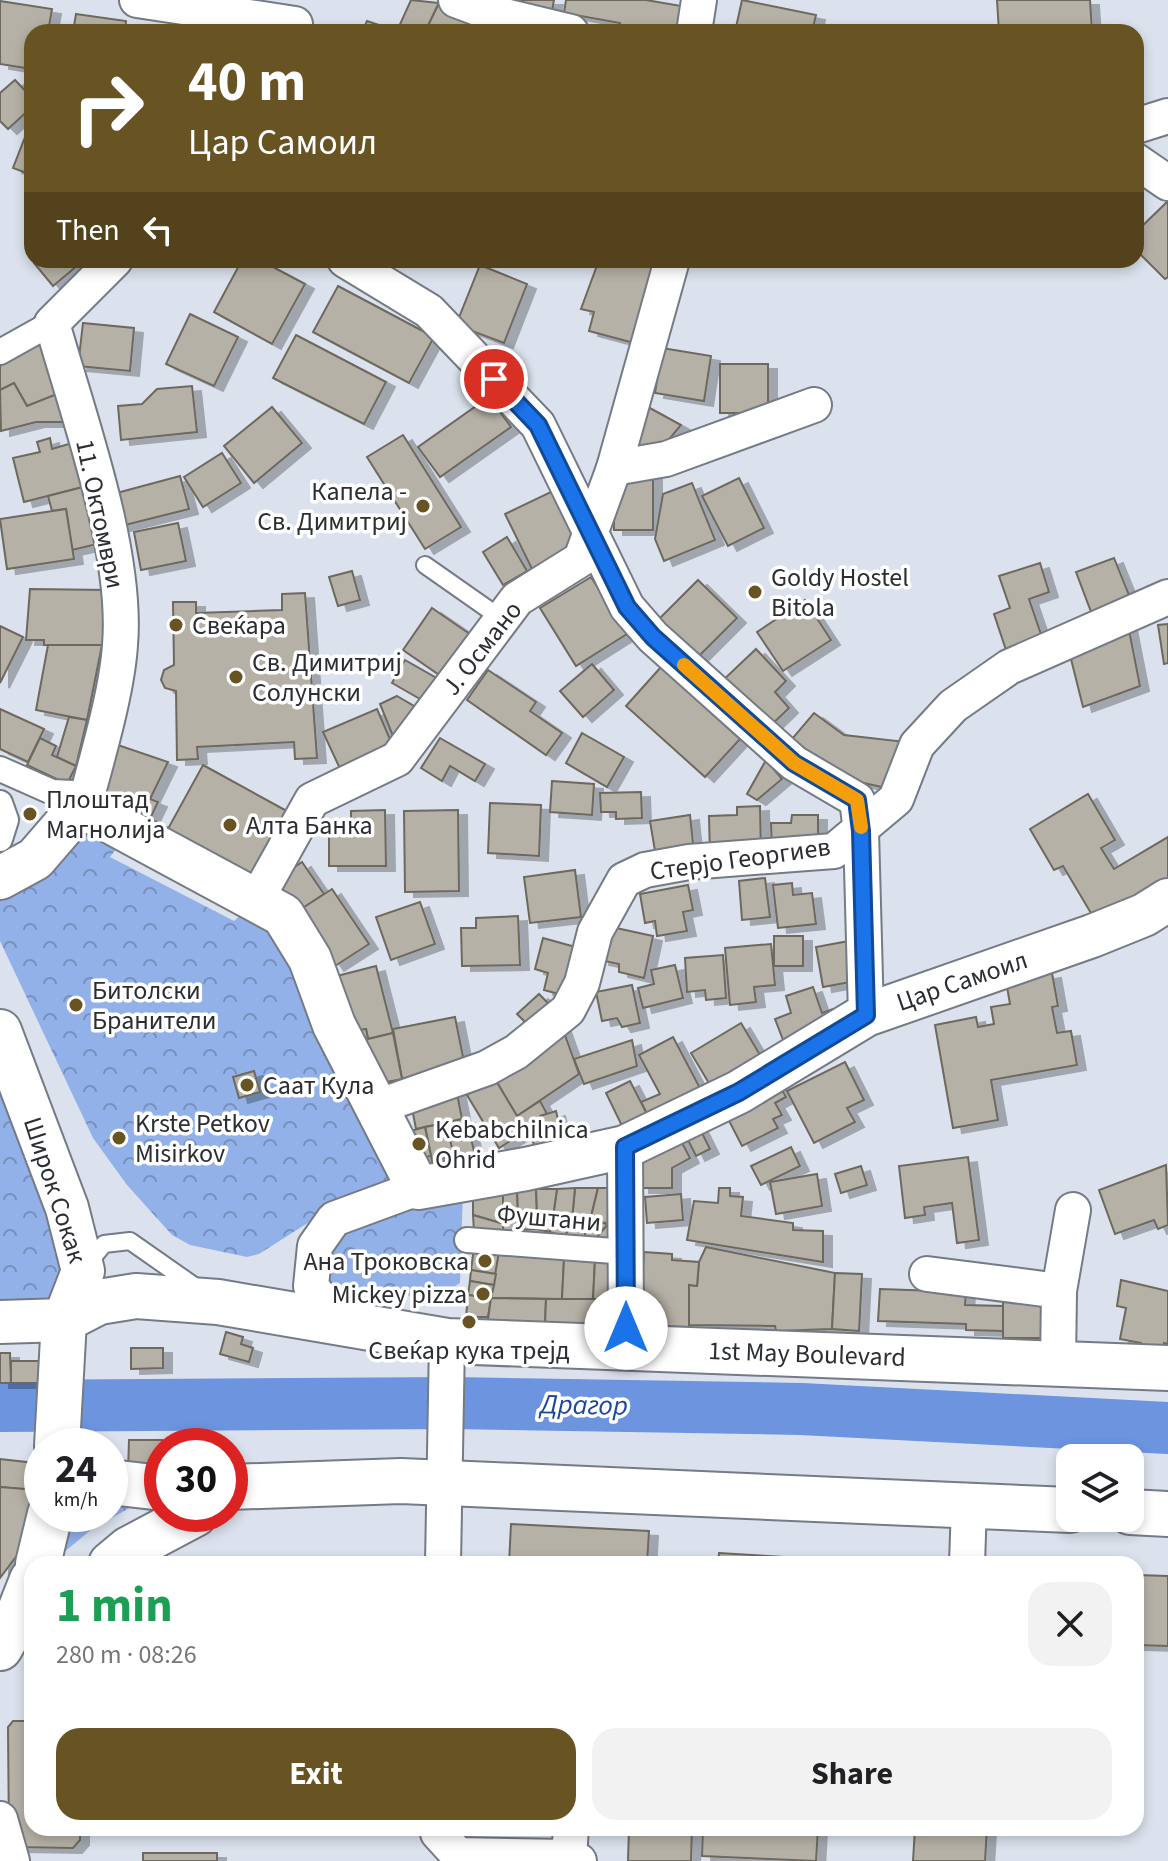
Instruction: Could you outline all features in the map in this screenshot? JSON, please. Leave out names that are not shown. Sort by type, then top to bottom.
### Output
[{"type":"main road","name":"1st May Boulevard","points":[[64,1320],[99,1302],[136,1296],[218,1302],[360,1326],[446,1362],[1058,1363],[1168,1368]]},
{"type":"main road","name":"Широк Сокак","points":[[59,1428],[64,1320]]},
{"type":"main road","points":[[248,1488],[401,1481],[1056,1509]]},
{"type":"main road","points":[[1144,1513],[1168,1514]]},
{"type":"main road","points":[[40,1556],[46,1532]]},
{"type":"main road","points":[[121,1556],[161,1532]]},
{"type":"main road","points":[[0,1648],[24,1600]]},
{"type":"main road","points":[[0,1654],[24,1634]]},
{"type":"street","points":[[137,0],[297,19]]},
{"type":"street","points":[[456,0],[488,12],[538,24]]},
{"type":"street","points":[[695,24],[699,0]]},
{"type":"street","points":[[1144,124],[1168,116]]},
{"type":"street","points":[[1144,166],[1168,183]]},
{"type":"street","points":[[0,352],[52,323],[107,268]]},
{"type":"street","points":[[358,268],[429,311],[538,425],[627,607],[653,637],[794,763],[857,800],[861,831],[866,1015]]},
{"type":"street","name":"Ј. Османо","points":[[255,902],[312,800],[397,759],[517,599],[581,559],[614,468],[670,268]]},
{"type":"street","name":"11. Октомври","points":[[52,323],[95,474],[117,573],[120,645],[80,800]]},
{"type":"street","points":[[614,468],[666,459],[814,405]]},
{"type":"street","name":"Стерјо Георгиев","points":[[374,1108],[487,1068],[516,1052],[568,1010],[582,983],[595,932],[624,880],[645,870],[689,862],[834,851],[896,799],[917,745],[953,706],[1009,667],[1168,597]]},
{"type":"street","points":[[0,770],[80,800],[255,902],[283,915],[310,959],[334,1025],[374,1108],[418,1188],[334,1219],[315,1246],[311,1286],[323,1302],[360,1326]]},
{"type":"street","points":[[0,803],[6,820],[6,851],[35,859],[80,800]]},
{"type":"street","name":"Цар Самоил","points":[[418,1188],[625,1147],[739,1092],[866,1015],[1092,936],[1144,915],[1168,900]]},
{"type":"street","name":"Широк Сокак","points":[[0,1031],[67,1208],[83,1271],[64,1320]]},
{"type":"street","points":[[625,1147],[626,1328]]},
{"type":"street","points":[[1058,1363],[1059,1291],[1073,1210]]},
{"type":"street","name":"Фуштани","points":[[467,1240],[627,1252]]},
{"type":"street","points":[[927,1274],[1059,1291]]},
{"type":"street","name":"1st May Boulevard","points":[[0,1322],[64,1320]]},
{"type":"street","points":[[443,1556],[446,1362]]},
{"type":"street","points":[[967,1556],[969,1505]]},
{"type":"street","points":[[0,1819],[12,1861]]},
{"type":"street","points":[[443,1836],[458,1855],[573,1849]]},
{"type":"lane","points":[[425,565],[502,619]]},
{"type":"lane","points":[[83,1271],[104,1244],[130,1241],[218,1302]]},
{"type":"green space","points":[[83,828],[119,845],[110,857],[234,921],[255,902],[414,1186],[317,1217],[259,1254],[247,1257],[190,1245],[172,1235],[127,1185],[93,1138],[0,941],[0,899],[60,860]]},
{"type":"green space","points":[[0,1031],[67,1208],[64,1320],[0,1322]]},
{"type":"green space","points":[[463,1190],[460,1283],[447,1291],[442,1301],[315,1280],[325,1232]]},
{"type":"green space","points":[[128,1498],[142,1501],[128,1509]]},
{"type":"green space","points":[[58,1532],[88,1532],[59,1556],[53,1556]]},
{"type":"building","points":[[411,0],[439,3],[429,24],[400,24]]},
{"type":"building","points":[[510,0],[554,0],[550,22]]},
{"type":"building","points":[[566,0],[646,0],[693,8],[690,24],[620,24],[564,13]]},
{"type":"building","points":[[742,0],[816,15],[814,24],[737,24]]},
{"type":"building","points":[[997,0],[1090,0],[1092,24],[998,24]]},
{"type":"building","points":[[0,1],[52,9],[49,24],[24,24],[24,68],[0,64]]},
{"type":"building","points":[[439,3],[479,19],[477,24],[429,24]]},
{"type":"building","points":[[76,14],[126,21],[126,24],[74,24]]},
{"type":"building","points":[[15,80],[24,90],[24,114],[8,129],[0,121],[0,93]]},
{"type":"building","points":[[24,140],[24,172],[13,168]]},
{"type":"building","points":[[1168,201],[1168,277],[1165,279],[1144,258],[1144,224]]},
{"type":"building","points":[[38,268],[74,268],[53,286]]},
{"type":"building","points":[[238,268],[275,268],[305,284],[272,344],[214,312]]},
{"type":"building","points":[[479,268],[487,268],[527,284],[504,343],[456,325]]},
{"type":"building","points":[[596,268],[670,268],[649,347],[589,331],[594,312],[581,309]]},
{"type":"building","points":[[338,286],[434,337],[409,383],[313,332]]},
{"type":"building","points":[[190,314],[238,337],[214,386],[166,364]]},
{"type":"building","points":[[83,323],[134,328],[130,371],[78,366]]},
{"type":"building","points":[[296,335],[386,382],[364,424],[273,378]]},
{"type":"building","points":[[49,338],[59,394],[27,406],[14,383],[0,390],[0,366]]},
{"type":"building","points":[[662,348],[711,356],[704,401],[655,393]]},
{"type":"building","points":[[720,364],[768,364],[768,413],[720,413]]},
{"type":"building","points":[[14,383],[27,406],[62,392],[67,422],[36,422],[1,431],[0,390]]},
{"type":"building","points":[[192,386],[197,432],[121,440],[118,406],[142,404],[157,389]]},
{"type":"building","points":[[489,397],[511,427],[440,477],[418,447]]},
{"type":"building","points":[[272,407],[302,443],[254,483],[224,446]]},
{"type":"building","points":[[648,407],[681,425],[657,454],[627,448]]},
{"type":"building","name":"Капела - Св. Димитриј","points":[[403,435],[461,527],[425,549],[367,457]]},
{"type":"building","points":[[50,438],[52,449],[72,443],[83,487],[24,502],[13,458],[40,452],[37,442]]},
{"type":"building","points":[[222,453],[241,483],[203,507],[184,477]]},
{"type":"building","points":[[614,475],[653,475],[653,530],[614,530]]},
{"type":"building","points":[[180,476],[189,509],[121,526],[113,494]]},
{"type":"building","points":[[739,478],[764,528],[728,546],[702,496]]},
{"type":"building","points":[[692,483],[715,540],[664,561],[655,539],[663,494]]},
{"type":"building","points":[[83,487],[97,544],[72,550],[66,509],[52,511],[48,496]]},
{"type":"building","points":[[555,490],[583,547],[533,571],[505,514]]},
{"type":"building","points":[[66,509],[74,559],[7,569],[0,519]]},
{"type":"building","points":[[178,523],[186,561],[141,570],[134,532]]},
{"type":"building","points":[[507,537],[527,571],[503,585],[483,552]]},
{"type":"building","points":[[1114,558],[1135,610],[1096,625],[1076,572]]},
{"type":"building","points":[[1040,563],[1049,592],[1029,599],[1045,646],[1009,659],[994,614],[1010,608],[999,576]]},
{"type":"building","points":[[352,571],[360,600],[338,606],[329,577]]},
{"type":"building","points":[[591,577],[627,634],[576,666],[540,608]]},
{"type":"building","points":[[698,580],[737,618],[692,663],[654,624]]},
{"type":"building","points":[[30,589],[108,590],[107,646],[44,645],[44,640],[26,640]]},
{"type":"building","name":"Св. Димитриј Солунски","points":[[305,593],[317,758],[295,759],[294,742],[197,747],[198,759],[177,760],[176,691],[165,688],[161,680],[164,670],[174,665],[173,602],[196,602],[196,613],[282,610],[282,594]]},
{"type":"building","points":[[805,600],[831,640],[783,671],[757,632]]},
{"type":"building","points":[[432,608],[477,639],[448,681],[403,650]]},
{"type":"building","points":[[1168,624],[1168,663],[1164,664],[1158,625]]},
{"type":"building","points":[[1128,625],[1140,686],[1083,707],[1069,651]]},
{"type":"building","points":[[0,626],[23,637],[0,683]]},
{"type":"building","points":[[48,645],[102,645],[87,720],[36,710]]},
{"type":"building","points":[[756,649],[786,681],[775,692],[789,708],[765,731],[719,684]]},
{"type":"building","points":[[405,660],[440,680],[427,703],[392,683]]},
{"type":"building","points":[[592,664],[614,690],[583,717],[560,691]]},
{"type":"building","points":[[661,667],[740,739],[705,777],[626,706]]},
{"type":"building","points":[[488,670],[536,702],[530,711],[562,733],[546,755],[467,700]]},
{"type":"building","points":[[397,696],[419,709],[397,746],[380,704]]},
{"type":"building","points":[[0,709],[44,729],[28,762],[0,749]]},
{"type":"building","points":[[377,709],[395,751],[342,773],[323,732]]},
{"type":"building","points":[[814,713],[844,735],[906,742],[895,790],[819,773],[786,746]]},
{"type":"building","points":[[69,717],[87,720],[76,766],[57,757]]},
{"type":"building","points":[[582,733],[624,757],[607,787],[566,763]]},
{"type":"building","points":[[40,738],[56,746],[52,755],[76,766],[67,784],[27,765]]},
{"type":"building","points":[[440,738],[485,764],[475,781],[450,766],[442,781],[421,768]]},
{"type":"building","points":[[109,742],[168,762],[150,799],[158,802],[146,827],[96,795]]},
{"type":"building","points":[[766,760],[782,779],[757,800],[747,794]]},
{"type":"building","name":"Алта Банка","points":[[203,765],[294,815],[256,886],[164,836]]},
{"type":"building","points":[[552,781],[594,784],[592,815],[550,812]]},
{"type":"building","points":[[641,792],[642,818],[616,819],[616,812],[601,812],[600,793]]},
{"type":"building","points":[[1088,794],[1115,840],[1101,848],[1114,869],[1168,837],[1168,890],[1101,930],[1063,866],[1054,870],[1030,829]]},
{"type":"building","points":[[490,803],[541,805],[539,856],[488,853]]},
{"type":"building","points":[[760,806],[761,855],[710,856],[709,816],[737,815],[737,807]]},
{"type":"building","points":[[385,810],[386,866],[329,866],[329,822],[351,821],[351,811]]},
{"type":"building","points":[[458,810],[459,891],[405,892],[404,811]]},
{"type":"building","points":[[690,815],[694,853],[656,857],[650,821]]},
{"type":"building","points":[[792,815],[818,815],[818,848],[772,855],[771,823],[791,823]]},
{"type":"building","points":[[302,862],[324,894],[293,915],[272,883]]},
{"type":"building","points":[[575,870],[581,917],[530,923],[524,877]]},
{"type":"building","points":[[765,878],[770,917],[742,920],[739,881]]},
{"type":"building","points":[[792,883],[793,895],[812,893],[816,924],[778,928],[773,885]]},
{"type":"building","points":[[688,885],[693,910],[683,912],[687,931],[657,936],[655,921],[645,923],[640,894]]},
{"type":"building","points":[[332,889],[369,944],[335,966],[298,911]]},
{"type":"building","points":[[420,902],[435,944],[391,960],[376,917]]},
{"type":"building","points":[[518,916],[520,965],[462,966],[461,928],[476,928],[476,918]]},
{"type":"building","points":[[607,926],[653,936],[644,978],[619,972],[619,964],[600,960]]},
{"type":"building","points":[[774,936],[803,936],[803,966],[774,966]]},
{"type":"building","points":[[543,938],[579,948],[566,996],[544,990],[548,973],[535,969]]},
{"type":"building","points":[[849,941],[856,981],[823,987],[816,947]]},
{"type":"building","points":[[771,944],[775,985],[754,987],[756,1002],[730,1005],[725,948]]},
{"type":"building","points":[[723,955],[726,998],[706,1000],[705,990],[687,992],[685,958]]},
{"type":"building","points":[[675,965],[683,998],[643,1008],[638,988],[654,984],[651,970]]},
{"type":"building","points":[[376,966],[393,1033],[368,1039],[366,1029],[348,1033],[333,977]]},
{"type":"building","points":[[1052,973],[1058,1006],[1052,1007],[1057,1033],[1071,1031],[1077,1065],[991,1080],[998,1120],[953,1128],[935,1025],[976,1017],[978,1027],[994,1024],[991,1007],[1010,1004],[1006,981]]},
{"type":"building","points":[[632,985],[640,1023],[622,1027],[617,1018],[602,1021],[596,992]]},
{"type":"building","points":[[813,987],[822,1013],[833,1009],[839,1025],[785,1045],[775,1019],[791,1013],[786,996]]},
{"type":"building","points":[[539,994],[553,1008],[532,1029],[517,1014]]},
{"type":"building","points":[[455,1017],[465,1067],[402,1079],[393,1029]]},
{"type":"building","points":[[741,1023],[763,1060],[713,1090],[691,1053]]},
{"type":"building","points":[[561,1024],[579,1074],[517,1116],[496,1081]]},
{"type":"building","points":[[366,1029],[368,1039],[393,1033],[402,1079],[372,1085],[359,1030]]},
{"type":"building","points":[[673,1037],[702,1092],[649,1118],[641,1102],[660,1094],[639,1055]]},
{"type":"building","points":[[632,1040],[637,1066],[584,1084],[574,1059]]},
{"type":"building","points":[[845,1062],[864,1100],[847,1108],[855,1122],[814,1143],[787,1091]]},
{"type":"building","name":"Саат Кула","points":[[254,1071],[260,1092],[239,1098],[233,1077]]},
{"type":"building","points":[[495,1079],[526,1131],[499,1148],[467,1095]]},
{"type":"building","points":[[630,1081],[649,1118],[624,1130],[606,1093]]},
{"type":"building","points":[[778,1083],[786,1097],[775,1103],[782,1115],[773,1119],[778,1128],[742,1146],[724,1111]]},
{"type":"building","points":[[456,1088],[462,1119],[416,1129],[410,1098]]},
{"type":"building","points":[[540,1101],[547,1114],[540,1116],[533,1126],[523,1127],[517,1116]]},
{"type":"building","points":[[556,1111],[566,1154],[540,1158],[529,1133],[540,1116]]},
{"type":"building","points":[[466,1118],[476,1159],[455,1163],[446,1123]]},
{"type":"building","points":[[446,1123],[454,1156],[432,1161],[425,1127]]},
{"type":"building","name":"Kebabchilnica Ohrid","points":[[425,1127],[431,1156],[413,1159],[407,1132]]},
{"type":"building","points":[[699,1127],[710,1149],[696,1156],[685,1134]]},
{"type":"building","points":[[679,1137],[690,1158],[672,1168],[672,1188],[640,1188],[640,1172],[647,1154]]},
{"type":"building","points":[[791,1147],[800,1166],[761,1185],[751,1166]]},
{"type":"building","points":[[968,1157],[979,1240],[957,1243],[952,1203],[924,1207],[925,1215],[905,1218],[899,1166]]},
{"type":"building","points":[[1166,1165],[1168,1225],[1158,1229],[1154,1220],[1115,1234],[1099,1190]]},
{"type":"building","points":[[861,1166],[867,1185],[841,1193],[835,1174]]},
{"type":"building","points":[[817,1174],[822,1206],[776,1214],[770,1182]]},
{"type":"building","points":[[473,1185],[503,1186],[504,1224],[473,1215]]},
{"type":"building","points":[[503,1186],[517,1186],[518,1217],[503,1217]]},
{"type":"building","points":[[575,1188],[598,1188],[590,1221],[572,1220]]},
{"type":"building","points":[[575,1188],[572,1220],[553,1217],[557,1189]]},
{"type":"building","points":[[598,1188],[612,1188],[616,1224],[590,1221]]},
{"type":"building","points":[[719,1188],[730,1188],[730,1196],[743,1197],[741,1216],[793,1223],[793,1230],[823,1231],[823,1262],[687,1240],[694,1201],[718,1203]]},
{"type":"building","points":[[517,1189],[536,1189],[537,1213],[518,1213]]},
{"type":"building","points":[[536,1189],[557,1189],[553,1217],[537,1213]]},
{"type":"building","points":[[681,1194],[683,1220],[647,1223],[645,1197]]},
{"type":"building","points":[[518,1213],[537,1213],[536,1229],[518,1230]]},
{"type":"building","points":[[537,1213],[553,1217],[550,1232],[536,1229]]},
{"type":"building","points":[[473,1215],[504,1224],[503,1235],[474,1232]]},
{"type":"building","points":[[503,1217],[518,1217],[518,1232],[503,1235]]},
{"type":"building","points":[[553,1217],[572,1220],[565,1237],[550,1232]]},
{"type":"building","points":[[572,1220],[590,1221],[582,1243],[565,1237]]},
{"type":"building","points":[[590,1221],[608,1224],[597,1237],[596,1244],[582,1243]]},
{"type":"building","points":[[608,1224],[616,1224],[615,1245],[596,1244],[597,1237]]},
{"type":"building","points":[[706,1247],[835,1273],[832,1329],[776,1331],[775,1326],[689,1325],[689,1285],[697,1286],[699,1262]]},
{"type":"building","name":"Ана Троковска","points":[[474,1248],[499,1252],[496,1274],[471,1270]]},
{"type":"building","points":[[499,1252],[564,1259],[562,1299],[491,1298]]},
{"type":"building","points":[[644,1252],[672,1254],[672,1260],[699,1262],[697,1286],[689,1285],[689,1327],[657,1326],[658,1320],[640,1319]]},
{"type":"building","points":[[564,1259],[595,1260],[593,1299],[562,1299]]},
{"type":"building","points":[[595,1260],[613,1261],[611,1300],[593,1299]]},
{"type":"building","points":[[471,1270],[496,1274],[494,1285],[470,1281]]},
{"type":"building","points":[[835,1273],[862,1274],[859,1331],[832,1329]]},
{"type":"building","points":[[1121,1280],[1168,1291],[1168,1344],[1164,1343],[1163,1353],[1139,1349],[1141,1343],[1120,1339],[1126,1308],[1117,1306]]},
{"type":"building","points":[[470,1281],[494,1285],[491,1298],[468,1295]]},
{"type":"building","points":[[880,1289],[966,1292],[965,1305],[1004,1306],[1003,1331],[966,1330],[966,1324],[878,1321]]},
{"type":"building","points":[[468,1295],[491,1298],[488,1317],[466,1317]]},
{"type":"building","points":[[1003,1296],[1049,1298],[1044,1338],[1003,1338]]},
{"type":"building","points":[[491,1298],[546,1299],[545,1326],[487,1326]]},
{"type":"building","points":[[546,1299],[598,1299],[598,1326],[545,1326]]},
{"type":"building","points":[[598,1299],[611,1300],[611,1319],[603,1326],[598,1326]]},
{"type":"building","points":[[466,1317],[488,1317],[487,1326],[466,1325]]},
{"type":"building","points":[[226,1332],[243,1337],[241,1344],[253,1348],[249,1362],[220,1354]]},
{"type":"building","points":[[131,1348],[163,1348],[163,1368],[131,1369]]},
{"type":"building","points":[[0,1353],[10,1353],[11,1383],[0,1383]]},
{"type":"building","points":[[11,1361],[42,1361],[46,1383],[11,1383]]},
{"type":"building","points":[[129,1440],[144,1440],[144,1471],[128,1471]]},
{"type":"building","points":[[0,1459],[24,1462],[24,1489],[0,1487]]},
{"type":"building","points":[[0,1487],[24,1489],[24,1532],[28,1532],[18,1554],[0,1578]]},
{"type":"building","points":[[511,1524],[649,1531],[647,1556],[509,1556]]},
{"type":"building","points":[[719,1553],[768,1556],[719,1556]]},
{"type":"building","points":[[1144,1575],[1168,1576],[1168,1646],[1144,1645]]},
{"type":"building","points":[[13,1721],[24,1721],[24,1836],[80,1836],[73,1848],[15,1847],[9,1842],[8,1727]]},
{"type":"building","points":[[629,1836],[692,1836],[691,1861],[628,1861]]},
{"type":"building","points":[[703,1836],[818,1836],[816,1861],[702,1856]]},
{"type":"building","points":[[915,1836],[987,1836],[985,1861],[913,1861]]},
{"type":"building","points":[[143,1853],[217,1853],[217,1861],[143,1861]]},
{"type":"waterway","name":"Драгор","points":[[0,1406],[451,1403],[801,1409],[1168,1428]]},
{"type":"slow traffic","points":[[684,665],[794,763],[857,800],[861,827]]},
{"type":"place","name":"Капела - Св. Димитриј","points":[[423,506]]},
{"type":"place","name":"Goldy Hostel Bitola","points":[[755,592]]},
{"type":"place","name":"Свеќара","points":[[176,625]]},
{"type":"place","name":"Св. Димитриј Солунски","points":[[236,677]]},
{"type":"place","name":"Плоштад Магнолија","points":[[30,814]]},
{"type":"place","name":"Алта Банка","points":[[230,825]]},
{"type":"place","name":"Битолски Бранители","points":[[76,1005]]},
{"type":"place","name":"Саат Кула","points":[[247,1085]]},
{"type":"place","name":"Krste Petkov Misirkov","points":[[119,1138]]},
{"type":"place","name":"Kebabchilnica Ohrid","points":[[419,1144]]},
{"type":"place","name":"Ана Троковска","points":[[485,1261]]},
{"type":"place","name":"Mickey pizza","points":[[483,1294]]},
{"type":"place","name":"Свеќар кука трејд","points":[[469,1322]]},
{"type":"route","points":[[494,379],[538,425],[627,607],[653,637],[794,763],[857,800],[861,831],[866,1015],[739,1092],[625,1147],[626,1328]]}]
